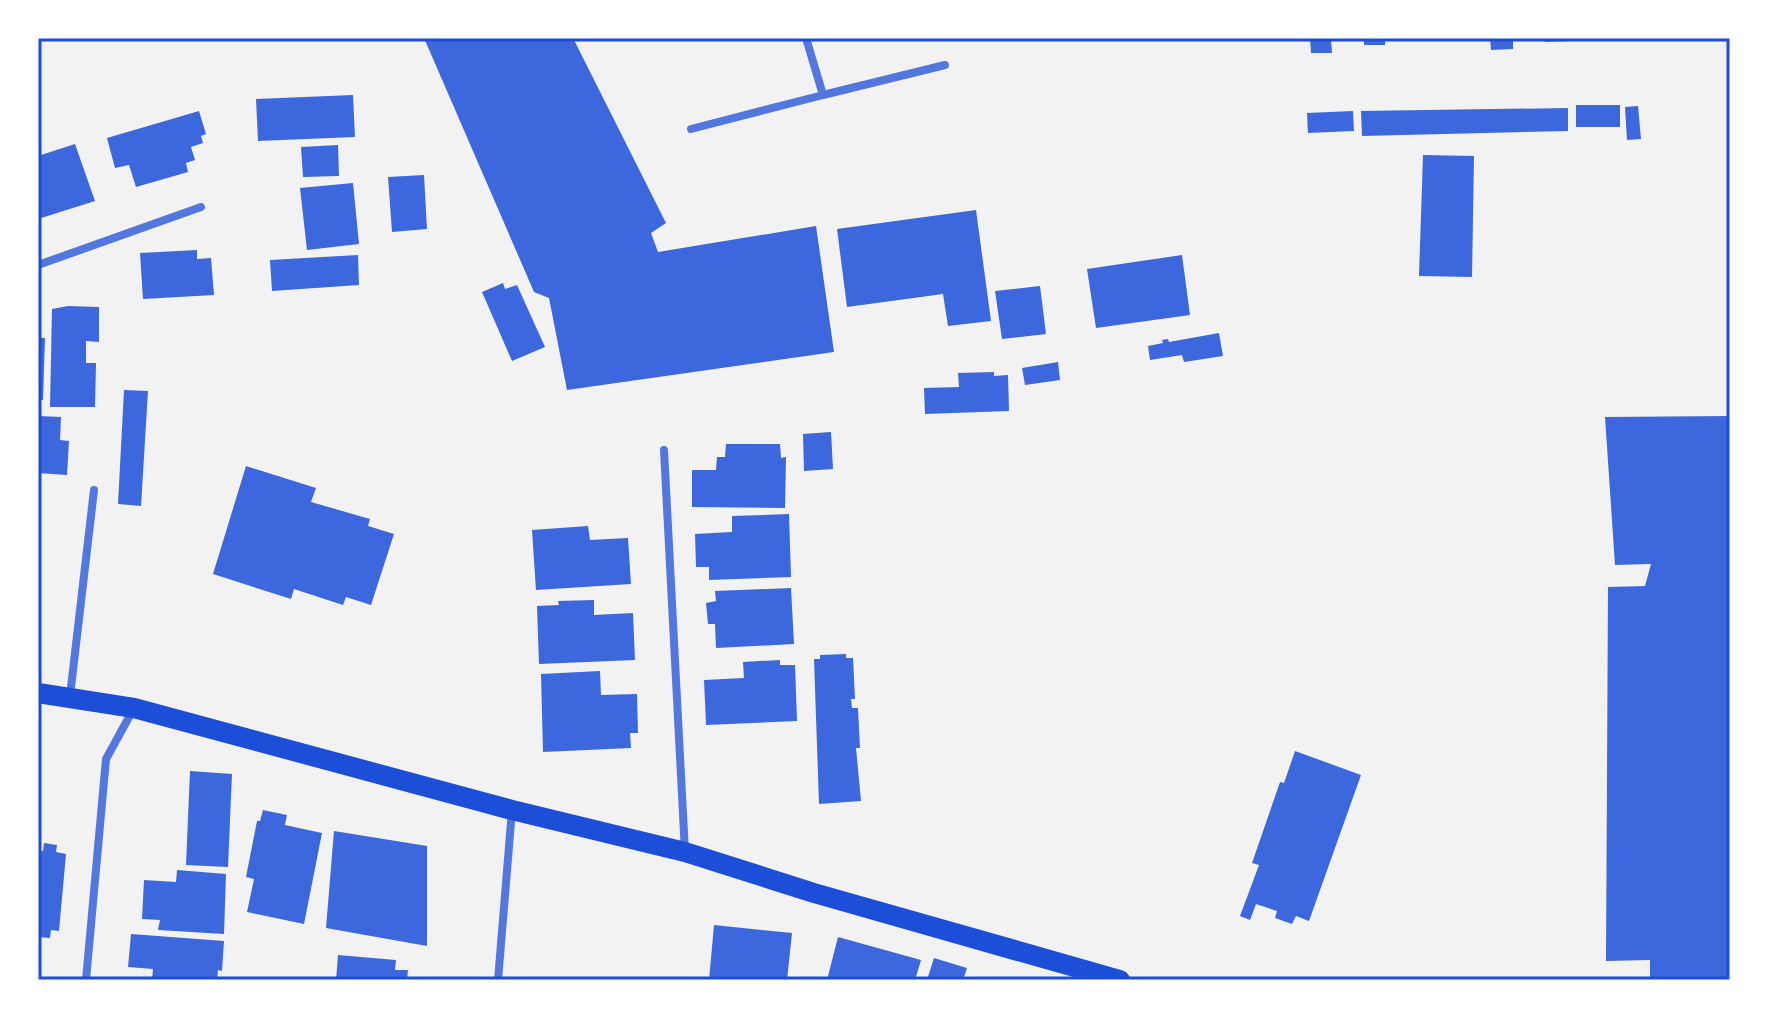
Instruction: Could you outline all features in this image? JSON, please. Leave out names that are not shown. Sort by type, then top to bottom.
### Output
[{"type":"main road","points":[[38,693],[134,708],[512,810],[685,852],[1082,975],[1120,980]]},
{"type":"street","points":[[806,38],[823,95]]},
{"type":"street","points":[[691,129],[945,65]]},
{"type":"street","points":[[38,265],[201,207]]},
{"type":"street","points":[[664,450],[685,852]]},
{"type":"street","points":[[70,696],[94,490]]},
{"type":"street","points":[[86,980],[106,759],[134,708]]},
{"type":"street","points":[[498,980],[512,810]]},
{"type":"building","points":[[424,38],[573,38],[666,223],[651,233],[658,252],[816,226],[834,352],[567,390],[549,298],[534,292]]},
{"type":"building","points":[[1310,38],[1331,38],[1332,53],[1311,53]]},
{"type":"building","points":[[1364,38],[1385,38],[1385,45],[1364,45]]},
{"type":"building","points":[[1490,38],[1513,38],[1513,49],[1491,50]]},
{"type":"building","points":[[1545,38],[1568,38],[1569,41],[1545,42]]},
{"type":"building","points":[[353,95],[355,137],[258,141],[256,99]]},
{"type":"building","points":[[1576,105],[1620,105],[1620,127],[1576,127]]},
{"type":"building","points":[[1638,106],[1641,139],[1627,140],[1625,107]]},
{"type":"building","points":[[1568,108],[1568,131],[1362,136],[1361,111]]},
{"type":"building","points":[[199,111],[206,134],[201,136],[203,143],[191,147],[195,160],[186,163],[188,172],[136,187],[129,165],[115,168],[107,138]]},
{"type":"building","points":[[1353,111],[1354,131],[1308,133],[1307,113]]},
{"type":"building","points":[[75,144],[95,201],[38,219],[38,156]]},
{"type":"building","points":[[338,145],[339,176],[303,177],[301,147]]},
{"type":"building","points":[[1423,155],[1474,156],[1472,277],[1419,276]]},
{"type":"building","points":[[424,175],[427,229],[392,232],[388,177]]},
{"type":"building","points":[[353,183],[359,244],[307,250],[300,188]]},
{"type":"building","points":[[976,210],[991,321],[948,326],[943,294],[847,307],[837,229]]},
{"type":"building","points":[[197,250],[197,259],[211,258],[214,295],[143,299],[140,253]]},
{"type":"building","points":[[358,255],[359,285],[272,291],[270,260]]},
{"type":"building","points":[[1182,255],[1190,315],[1096,328],[1087,269]]},
{"type":"building","points":[[503,283],[505,289],[517,285],[545,347],[512,361],[482,292]]},
{"type":"building","points":[[1040,286],[1046,334],[1002,339],[995,291]]},
{"type":"building","points":[[99,307],[99,342],[86,341],[86,363],[96,363],[95,407],[50,407],[52,309]]},
{"type":"building","points":[[1219,333],[1223,356],[1184,362],[1182,355],[1150,360],[1148,346],[1163,343],[1162,340],[1168,339],[1169,342]]},
{"type":"building","points":[[38,338],[45,338],[43,400],[38,400]]},
{"type":"building","points":[[1058,362],[1060,380],[1025,385],[1022,368]]},
{"type":"building","points":[[994,372],[994,376],[1008,375],[1009,411],[925,414],[924,388],[959,387],[958,373]]},
{"type":"building","points":[[124,390],[148,391],[141,506],[118,504]]},
{"type":"building","points":[[38,416],[61,417],[60,440],[69,441],[67,475],[38,473]]},
{"type":"building","points":[[1730,416],[1729,979],[1650,980],[1650,960],[1606,961],[1608,587],[1645,586],[1651,564],[1615,565],[1605,417]]},
{"type":"building","points":[[831,432],[833,469],[804,471],[803,434]]},
{"type":"building","points":[[726,444],[780,444],[781,458],[786,457],[785,508],[692,507],[692,470],[716,470],[717,457],[725,457]]},
{"type":"building","points":[[246,466],[316,488],[311,502],[370,519],[368,526],[394,534],[371,605],[346,597],[343,605],[294,589],[291,599],[213,574]]},
{"type":"building","points":[[789,514],[791,577],[709,580],[709,567],[696,567],[695,534],[732,532],[732,516]]},
{"type":"building","points":[[588,526],[590,540],[628,538],[631,584],[536,590],[532,530]]},
{"type":"building","points":[[791,588],[794,644],[716,648],[715,624],[708,624],[706,603],[716,601],[715,591]]},
{"type":"building","points":[[594,600],[594,615],[633,613],[635,660],[539,664],[537,606],[559,605],[558,601]]},
{"type":"building","points":[[846,654],[846,658],[853,658],[855,699],[851,699],[852,708],[858,708],[860,748],[856,748],[861,801],[819,804],[814,659],[820,659],[820,655]]},
{"type":"building","points":[[780,660],[780,665],[795,665],[797,721],[706,725],[704,680],[744,678],[743,662]]},
{"type":"building","points":[[600,671],[601,695],[637,694],[638,733],[630,733],[631,748],[543,752],[541,674]]},
{"type":"building","points":[[1295,751],[1361,775],[1309,921],[1296,916],[1292,924],[1275,918],[1277,911],[1256,904],[1250,920],[1240,916],[1259,865],[1252,863],[1280,782],[1284,783]]},
{"type":"building","points":[[190,771],[232,774],[228,867],[186,865]]},
{"type":"building","points":[[263,810],[287,815],[285,825],[322,833],[304,924],[247,912],[254,879],[246,877],[257,821],[260,821]]},
{"type":"building","points":[[334,831],[427,846],[427,946],[326,928]]},
{"type":"building","points":[[44,843],[57,845],[56,852],[66,854],[59,931],[51,930],[50,938],[38,937],[38,851],[43,851]]},
{"type":"building","points":[[177,870],[226,874],[224,934],[158,930],[160,920],[142,919],[144,880],[176,882]]},
{"type":"building","points":[[714,925],[792,933],[787,980],[709,980]]},
{"type":"building","points":[[131,934],[224,941],[222,971],[218,970],[217,980],[152,980],[153,969],[128,967]]},
{"type":"building","points":[[838,937],[921,960],[915,980],[827,980]]},
{"type":"building","points":[[338,955],[396,960],[395,970],[408,970],[407,980],[336,980]]},
{"type":"building","points":[[934,958],[967,968],[964,977],[973,980],[927,980]]}]
